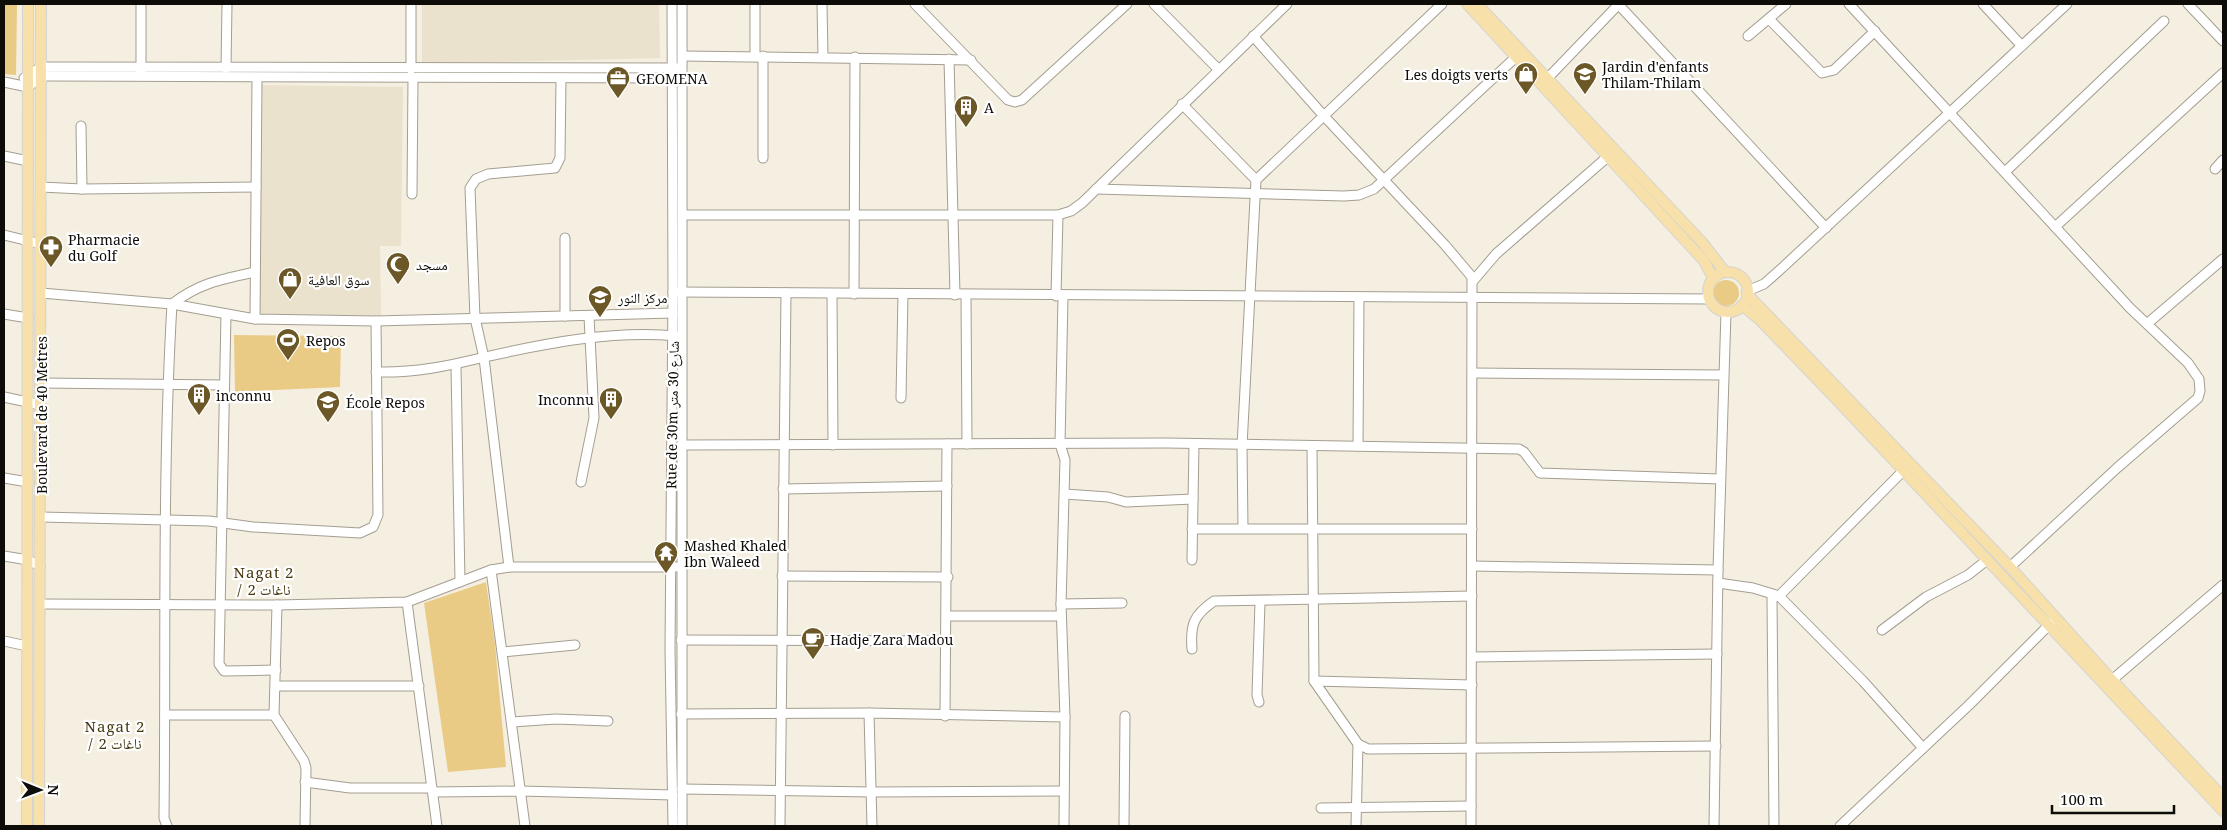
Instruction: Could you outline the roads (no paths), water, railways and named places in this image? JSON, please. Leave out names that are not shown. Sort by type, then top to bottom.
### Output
[{"type":"main road","name":"Boulevard de 40 Metres","points":[[27,826],[28,4]]},
{"type":"main road","name":"Boulevard de 40 Metres","points":[[39,826],[41,4]]},
{"type":"main road","points":[[1468,4],[1516,56],[1545,81]]},
{"type":"main road","points":[[1477,4],[1611,153],[1704,261],[1713,278]]},
{"type":"main road","points":[[1611,153],[1702,242],[1725,272],[1738,275],[1746,284],[1747,292],[1742,305],[1735,310],[1726,312],[1716,308],[1709,299],[1708,288],[1713,278],[1725,272]]},
{"type":"main road","points":[[1747,292],[1809,365],[1906,468],[1987,560],[2112,680],[2223,797]]},
{"type":"main road","points":[[1742,305],[1761,320],[1809,365]]},
{"type":"main road","points":[[1906,468],[2010,567],[2051,622],[2223,811]]},
{"type":"street","points":[[141,4],[141,72]]},
{"type":"street","points":[[226,68],[227,4]]},
{"type":"street","points":[[411,4],[412,194]]},
{"type":"street","name":"Rue de 30m شارع 30 متر","points":[[672,4],[673,336],[670,567],[673,826]]},
{"type":"street","name":"Rue de 30m شارع 30 متر","points":[[682,4],[682,826]]},
{"type":"street","points":[[755,4],[763,158]]},
{"type":"street","points":[[822,4],[823,57]]},
{"type":"street","points":[[916,4],[1008,100],[1015,102],[1022,100],[1127,4]]},
{"type":"street","points":[[1154,4],[1218,69]]},
{"type":"street","points":[[683,215],[1058,216],[1070,211],[1096,189],[1287,4]]},
{"type":"street","points":[[1243,528],[1242,446],[1256,180],[1442,4]]},
{"type":"street","points":[[1545,81],[1619,4],[1826,228]]},
{"type":"street","points":[[1748,36],[1786,4]]},
{"type":"street","points":[[1849,4],[2130,308],[2148,323],[2188,363],[2199,379],[2200,391],[2198,398],[2117,468],[2010,567]]},
{"type":"street","points":[[1983,4],[2021,45]]},
{"type":"street","points":[[1747,292],[1764,284],[2067,4]]},
{"type":"street","points":[[2188,4],[2223,40]]},
{"type":"street","points":[[1769,19],[1822,73],[1826,74],[1834,70],[1875,31]]},
{"type":"street","points":[[2005,172],[2164,22]]},
{"type":"street","points":[[1252,36],[1451,252],[1468,271],[1473,282],[1471,448],[1472,826]]},
{"type":"street","points":[[683,56],[971,60]]},
{"type":"street","points":[[1096,189],[1255,195],[1358,195],[1374,189],[1516,56]]},
{"type":"street","points":[[854,294],[855,57]]},
{"type":"street","points":[[949,59],[955,295]]},
{"type":"street","points":[[7,82],[28,82],[41,72],[141,72],[226,68],[561,78],[672,73]]},
{"type":"street","points":[[141,72],[257,78],[412,73],[683,73]]},
{"type":"street","points":[[2055,227],[2223,73]]},
{"type":"street","points":[[255,319],[257,78]]},
{"type":"street","points":[[509,567],[484,358],[474,318],[470,188],[476,179],[488,174],[555,168],[560,158],[561,78]]},
{"type":"street","points":[[1182,104],[1256,180]]},
{"type":"street","points":[[81,126],[82,189]]},
{"type":"street","points":[[1473,282],[1496,254],[1611,153]]},
{"type":"street","points":[[4,156],[28,161]]},
{"type":"street","points":[[2215,169],[2223,160]]},
{"type":"street","points":[[41,186],[82,189],[256,188]]},
{"type":"street","points":[[1058,216],[1060,444],[1065,460],[1061,604],[1065,717],[1064,826]]},
{"type":"street","points":[[4,235],[41,244]]},
{"type":"street","points":[[565,238],[565,316]]},
{"type":"street","points":[[2148,323],[2223,259]]},
{"type":"street","points":[[168,826],[164,818],[165,519],[167,383],[172,304],[187,292],[208,282],[255,272]]},
{"type":"street","points":[[673,292],[1709,299]]},
{"type":"street","points":[[41,293],[172,304],[255,319],[376,321],[673,313]]},
{"type":"street","points":[[780,826],[786,293]]},
{"type":"street","points":[[832,294],[833,444]]},
{"type":"street","points":[[900,398],[903,294]]},
{"type":"street","points":[[966,295],[967,444]]},
{"type":"street","points":[[1358,446],[1359,296]]},
{"type":"street","points":[[1714,826],[1720,479],[1726,312]]},
{"type":"street","points":[[4,314],[28,318]]},
{"type":"street","points":[[226,314],[221,668],[224,671],[276,670]]},
{"type":"street","points":[[581,482],[594,418],[589,316]]},
{"type":"street","points":[[41,517],[165,519],[223,522],[253,528],[360,533],[374,527],[378,515],[376,321]]},
{"type":"street","points":[[376,372],[456,366],[484,358],[590,337],[683,337]]},
{"type":"street","points":[[456,366],[460,582]]},
{"type":"street","points":[[1473,373],[1723,374]]},
{"type":"street","points":[[41,383],[224,385]]},
{"type":"street","points":[[4,397],[41,405]]},
{"type":"street","points":[[682,444],[1194,444],[1519,449],[1524,452],[1537,471],[1544,473],[1720,479]]},
{"type":"street","points":[[945,716],[948,577],[947,444]]},
{"type":"street","points":[[1192,560],[1194,444]]},
{"type":"street","points":[[1312,446],[1311,528],[1314,682],[1358,744],[1368,749],[1716,746]]},
{"type":"street","points":[[1774,826],[1772,597],[1779,596],[1906,468]]},
{"type":"street","points":[[4,478],[28,482]]},
{"type":"street","points":[[783,489],[948,486]]},
{"type":"street","points":[[1065,494],[1108,497],[1126,502],[1192,499]]},
{"type":"street","points":[[1192,529],[1472,529]]},
{"type":"street","points":[[4,556],[28,560],[40,566]]},
{"type":"street","points":[[1882,630],[1926,597],[1968,574],[1987,560]]},
{"type":"street","points":[[1472,566],[1718,570]]},
{"type":"street","points":[[40,604],[277,605],[407,602],[491,570],[509,567],[682,567]]},
{"type":"street","points":[[491,570],[525,826]]},
{"type":"street","points":[[782,576],[948,577]]},
{"type":"street","points":[[1718,583],[1754,588],[1779,596],[1862,681],[1923,748]]},
{"type":"street","points":[[2112,680],[2223,585]]},
{"type":"street","points":[[1192,649],[1192,624],[1200,611],[1214,601],[1260,602],[1312,599],[1472,596]]},
{"type":"street","points":[[407,602],[437,826]]},
{"type":"street","points":[[1259,702],[1257,695],[1260,602]]},
{"type":"street","points":[[1061,604],[1122,603]]},
{"type":"street","points":[[277,605],[274,715],[304,761],[306,782],[305,826]]},
{"type":"street","points":[[947,616],[1061,616]]},
{"type":"street","points":[[1840,826],[1923,748],[2051,622]]},
{"type":"street","points":[[681,640],[947,641]]},
{"type":"street","points":[[4,641],[27,646]]},
{"type":"street","points":[[502,652],[574,645]]},
{"type":"street","points":[[1472,657],[1717,654]]},
{"type":"street","points":[[1314,682],[1472,684]]},
{"type":"street","points":[[276,686],[419,686]]},
{"type":"street","points":[[681,714],[781,715],[868,713],[1065,717]]},
{"type":"street","points":[[868,713],[872,826]]},
{"type":"street","points":[[165,715],[274,715]]},
{"type":"street","points":[[1124,826],[1125,716]]},
{"type":"street","points":[[512,722],[556,720],[608,721]]},
{"type":"street","points":[[1356,826],[1358,744]]},
{"type":"street","points":[[306,782],[350,788],[673,795]]},
{"type":"street","points":[[682,789],[872,792],[1064,791]]},
{"type":"street","points":[[1322,808],[1471,806]]},
{"type":"place","name":"Les doigts verts","points":[[1526,95]]},
{"type":"place","name":"Jardin d'enfants Thilam-Thilam","points":[[1585,95]]},
{"type":"place","name":"GEOMENA","points":[[618,99]]},
{"type":"place","name":"A","points":[[966,128]]},
{"type":"place","name":"Pharmacie du Golf","points":[[51,268]]},
{"type":"place","name":"مسجد","points":[[398,285]]},
{"type":"place","name":"سوق العافية","points":[[290,300]]},
{"type":"place","name":"مركز النور","points":[[600,318]]},
{"type":"place","name":"Repos","points":[[288,361]]},
{"type":"place","name":"inconnu","points":[[199,416]]},
{"type":"place","name":"Inconnu","points":[[611,420]]},
{"type":"place","name":"École Repos","points":[[328,423]]},
{"type":"place","name":"Mashed Khaled Ibn Waleed","points":[[666,574]]},
{"type":"place","name":"Hadje Zara Madou","points":[[813,660]]},
{"type":"district","name":"Nagat 2 / ناغات 2","points":[[264,580]]},
{"type":"district","name":"Nagat 2 / ناغات 2","points":[[115,734]]}]
